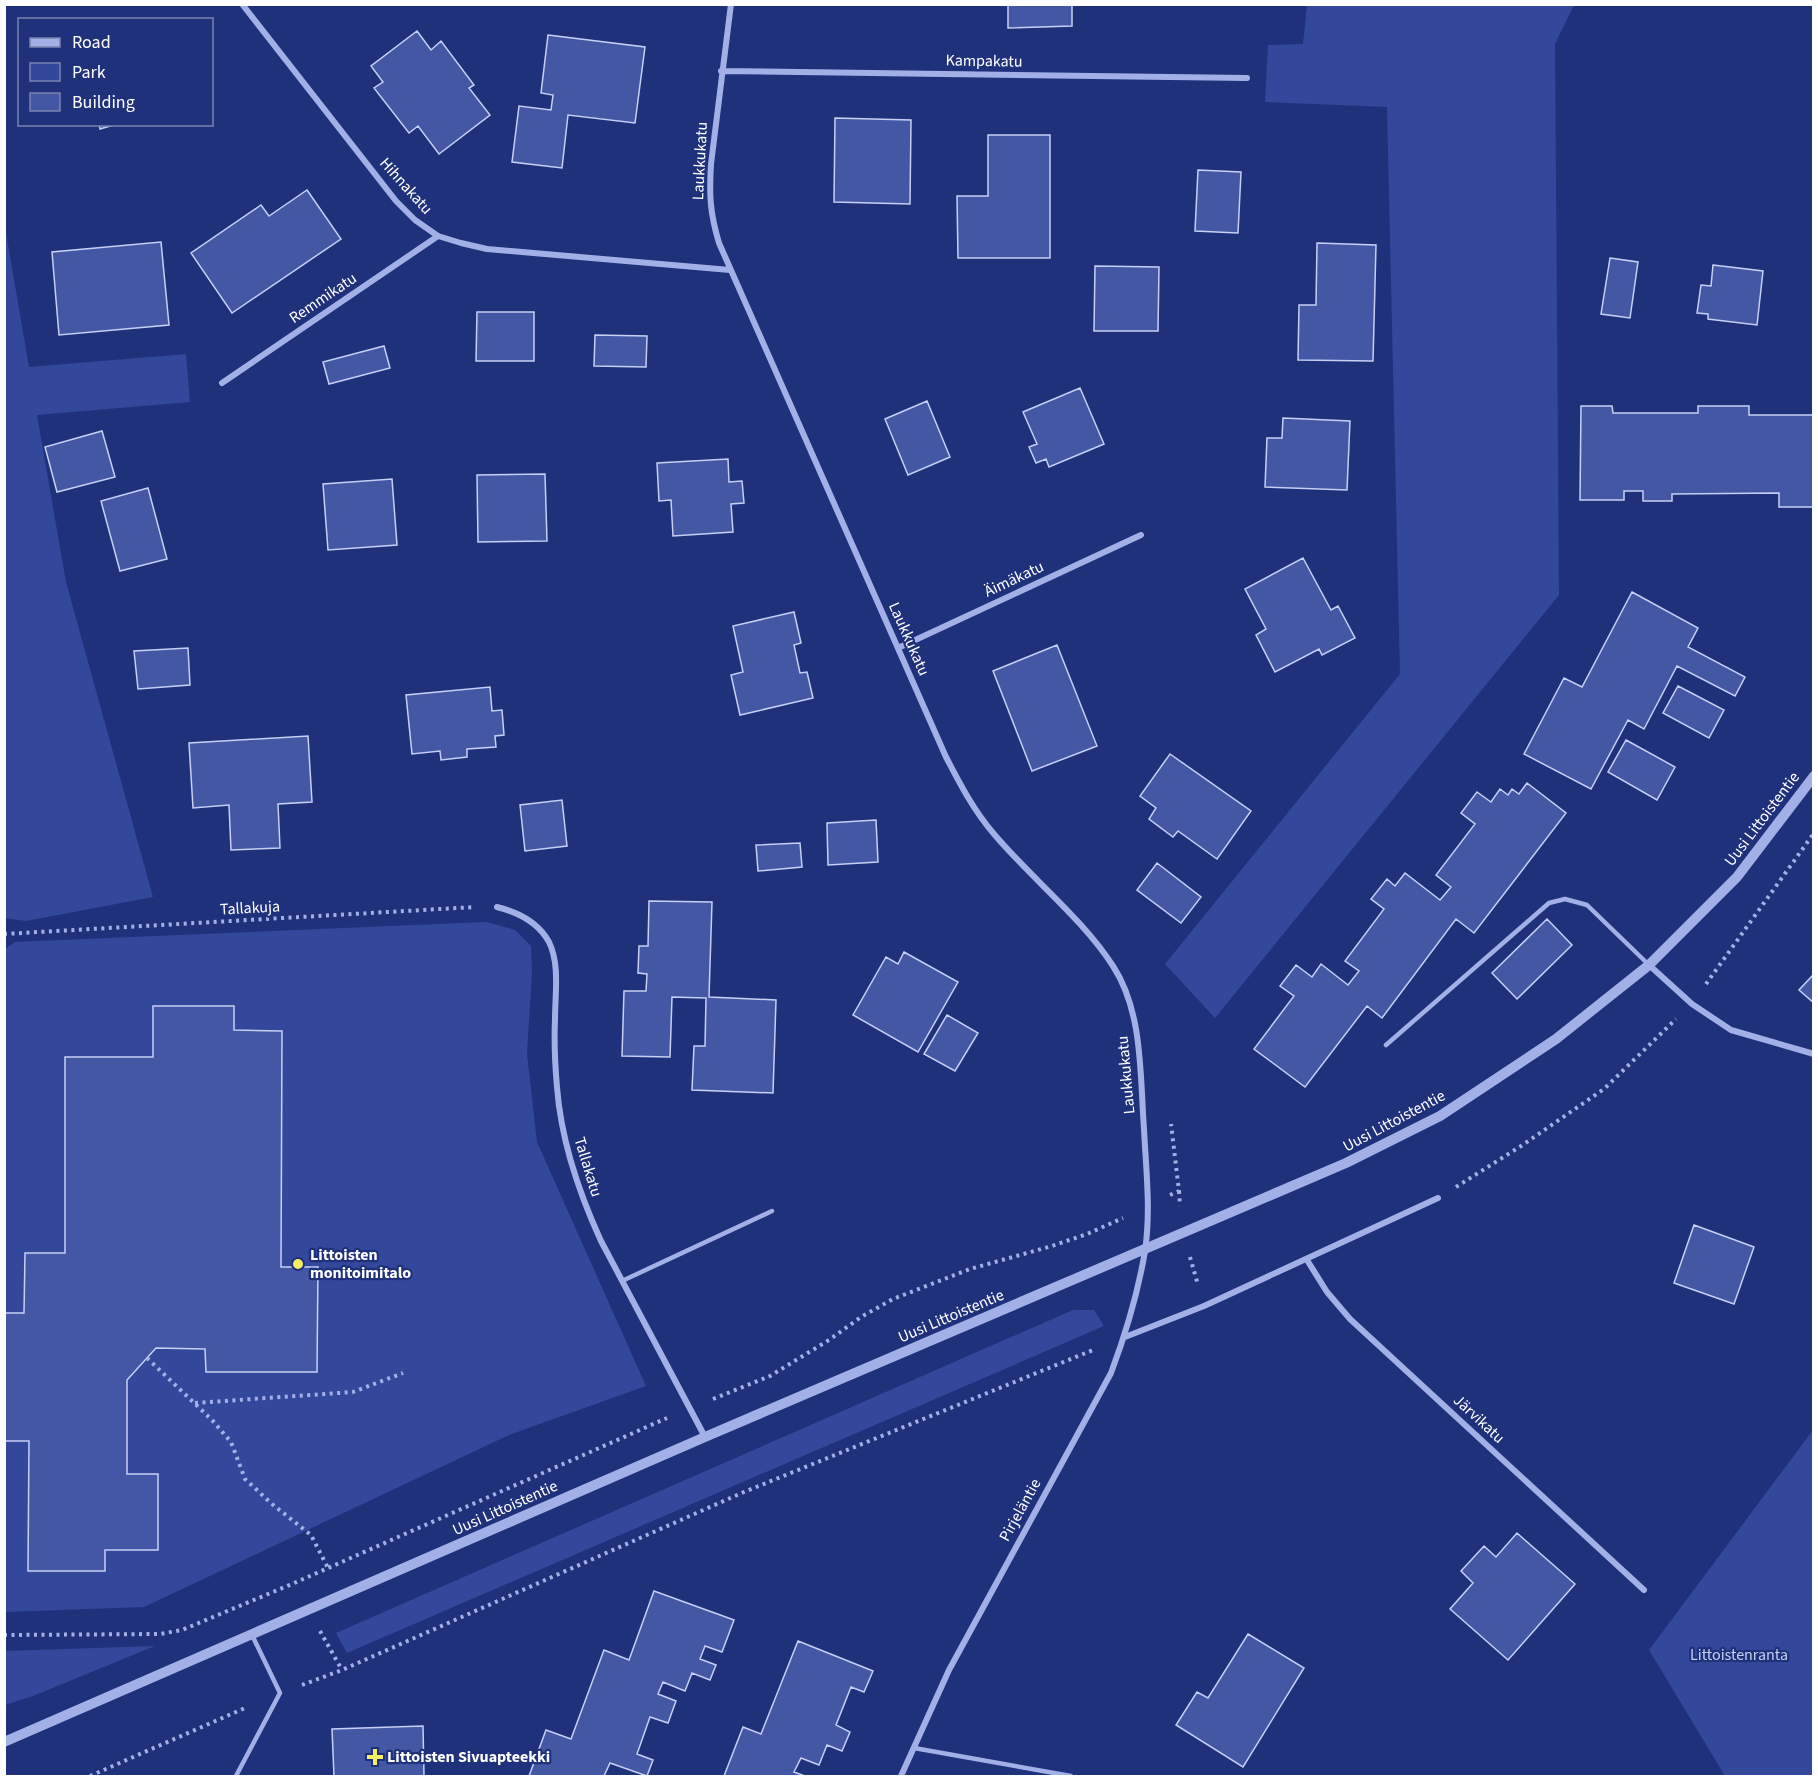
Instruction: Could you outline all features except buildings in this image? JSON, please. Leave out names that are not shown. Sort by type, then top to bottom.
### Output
[{"type":"street","name":"Hihnakatu","points":[[242,4],[396,201],[415,220],[438,236],[487,249],[730,270]]},
{"type":"street","name":"Laukkukatu","points":[[731,4],[711,164],[711,217],[719,243],[946,757],[975,809],[1010,853],[1099,947],[1113,965],[1123,984],[1130,1004],[1138,1047],[1149,1205],[1145,1249]]},
{"type":"street","name":"Kampakatu","points":[[721,71],[1247,78]]},
{"type":"street","name":"Remmikatu","points":[[222,383],[438,236]]},
{"type":"street","name":"Äimäkatu","points":[[898,648],[1141,536]]},
{"type":"street","name":"Uusi Littoistentie","points":[[4,1742],[705,1437],[1346,1163],[1440,1116],[1556,1039],[1649,965],[1737,877],[1814,776]]},
{"type":"street","name":"Tallakatu","points":[[497,907],[526,918],[548,941],[555,969],[557,1091],[567,1149],[587,1211],[705,1437]]},
{"type":"street","points":[[1649,965],[1692,1004],[1731,1030],[1814,1054]]},
{"type":"street","points":[[1125,1337],[1204,1306],[1438,1198]]},
{"type":"street","name":"Pirjeläntie","points":[[901,1776],[949,1670],[1111,1373],[1125,1337],[1137,1294],[1145,1249]]},
{"type":"street","name":"Järvikatu","points":[[1307,1260],[1327,1292],[1350,1319],[1644,1590]]},
{"type":"lane","points":[[1386,1045],[1549,903],[1564,899],[1587,905],[1649,965]]},
{"type":"lane","points":[[622,1281],[772,1211]]},
{"type":"lane","points":[[236,1776],[280,1693],[252,1635]]},
{"type":"lane","points":[[914,1748],[1071,1776]]},
{"type":"path","points":[[1438,1198],[1521,1146],[1604,1089],[1692,1004],[1814,833]]},
{"type":"path","name":"Tallakuja","points":[[4,934],[497,907]]},
{"type":"path","points":[[4,1635],[159,1634],[182,1630],[689,1408],[770,1376],[893,1299],[970,1269],[1086,1234],[1179,1191],[1169,1113]]},
{"type":"path","points":[[90,1776],[280,1693],[342,1670],[744,1492],[1125,1337]]},
{"type":"path","points":[[147,1358],[212,1420],[231,1442],[245,1479],[311,1535],[328,1568]]},
{"type":"path","points":[[194,1403],[353,1392],[403,1373]]},
{"type":"green space","points":[[1307,5],[1574,5],[1555,44],[1559,595],[1215,1018],[1165,964],[1400,674],[1387,107],[1265,102],[1268,45],[1303,44]]},
{"type":"green space","points":[[5,227],[29,367],[186,354],[190,402],[37,415],[66,582],[153,897],[26,921],[4,918]]},
{"type":"green space","name":"Littoisten monitoimitalo","points":[[487,922],[515,930],[531,946],[532,972],[527,1054],[537,1142],[646,1386],[509,1435],[144,1607],[5,1612],[5,949],[15,942]]},
{"type":"green space","points":[[1073,1310],[1094,1310],[1104,1326],[347,1653],[336,1633]]},
{"type":"green space","name":"Littoistenranta","points":[[1813,1430],[1813,1776],[1725,1776],[1649,1650]]},
{"type":"green space","points":[[155,1646],[33,1696],[5,1705],[5,1651]]},
{"type":"place","name":"Littoisten monitoimitalo","points":[[298,1264]]},
{"type":"place","name":"Littoisten Sivuapteekki","points":[[375,1757]]}]
